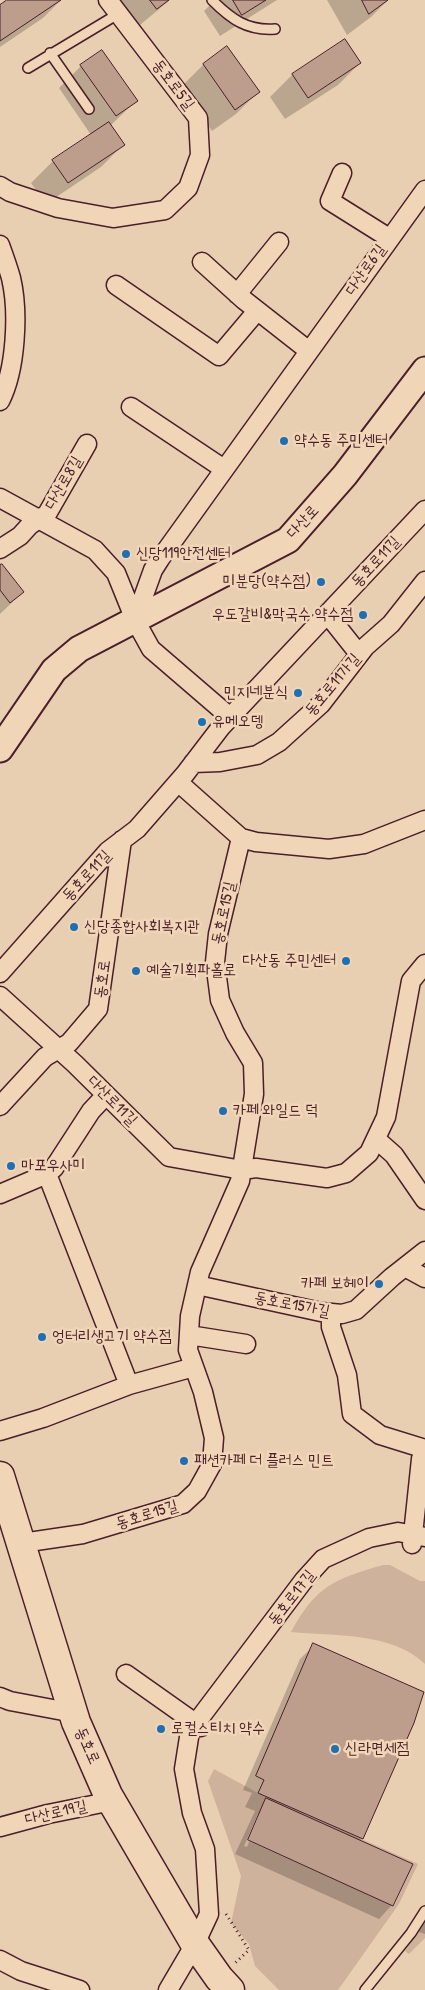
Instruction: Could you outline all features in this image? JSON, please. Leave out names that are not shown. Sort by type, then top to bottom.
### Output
[{"type":"main road","name":"다산로","points":[[0,749],[54,670],[79,649],[288,540],[345,475],[425,370]]},
{"type":"main road","name":"동호로","points":[[0,1476],[74,1713],[112,1801],[195,1944],[224,1984]]},
{"type":"street","name":"동호로5길","points":[[0,186],[10,192],[58,208],[113,218],[165,210],[188,188],[200,155],[198,118],[113,7]]},
{"type":"street","points":[[342,173],[330,201],[390,238]]},
{"type":"street","name":"다산로6길","points":[[135,620],[154,570],[224,469],[425,190]]},
{"type":"street","points":[[237,294],[279,242]]},
{"type":"street","points":[[0,245],[11,279],[16,309],[11,362],[0,401]]},
{"type":"street","points":[[202,262],[257,311],[309,351]]},
{"type":"street","points":[[116,285],[219,356],[257,311]]},
{"type":"street","points":[[131,407],[224,469]]},
{"type":"street","name":"다산로8길","points":[[38,519],[47,514],[87,444]]},
{"type":"street","name":"다산로8길","points":[[0,498],[95,550],[116,573],[135,620]]},
{"type":"street","name":"동호로11길","points":[[0,973],[108,852],[137,829],[178,782],[230,717],[425,510]]},
{"type":"street","points":[[0,549],[20,536],[38,519]]},
{"type":"street","name":"동호로11가길","points":[[193,763],[220,762],[257,755],[279,742],[321,704],[359,654],[391,624],[425,581]]},
{"type":"street","points":[[328,615],[359,654]]},
{"type":"street","points":[[135,620],[151,649],[230,717]]},
{"type":"street","points":[[178,782],[241,838],[256,842],[329,849],[364,844],[425,820]]},
{"type":"street","name":"동호로15길","points":[[22,1543],[83,1534],[183,1504],[196,1492],[212,1464],[214,1438],[203,1392],[188,1350],[190,1316],[200,1272],[240,1181],[254,1094],[253,1063],[235,1033],[220,1000],[215,962],[218,934],[241,838]]},
{"type":"street","name":"동호로","points":[[0,1106],[45,1057],[69,1043],[98,1009],[122,840]]},
{"type":"street","points":[[242,1170],[256,1168],[327,1178],[346,1173],[369,1154],[386,1117],[411,981],[425,964]]},
{"type":"street","name":"다산로11길","points":[[0,996],[106,1095],[169,1158],[242,1170]]},
{"type":"street","points":[[0,1194],[47,1174],[54,1168],[91,1111],[106,1095]]},
{"type":"street","points":[[376,1139],[394,1155],[425,1200]]},
{"type":"street","points":[[47,1174],[129,1385]]},
{"type":"street","name":"동호로15가길","points":[[197,1285],[342,1314],[356,1310],[425,1251]]},
{"type":"street","points":[[405,1267],[425,1278]]},
{"type":"street","points":[[331,1313],[331,1327],[347,1375],[352,1414],[380,1435],[425,1449],[421,1459],[417,1539]]},
{"type":"street","points":[[189,1335],[246,1344]]},
{"type":"street","points":[[0,1431],[43,1418],[129,1385],[194,1367]]},
{"type":"street","name":"동호로17길","points":[[168,1990],[195,1944],[209,1914],[205,1849],[192,1813],[184,1770],[190,1730],[198,1725],[304,1580],[323,1559],[369,1538],[398,1532],[417,1539]]},
{"type":"street","points":[[126,1674],[198,1725]]},
{"type":"street","points":[[0,1697],[10,1701],[74,1713]]},
{"type":"street","name":"다산로19길","points":[[0,1827],[48,1814],[112,1801]]},
{"type":"street","points":[[0,1960],[21,1971],[80,1990]]},
{"type":"lane","points":[[212,0],[226,14],[244,24],[258,30],[275,29]]},
{"type":"lane","points":[[28,68],[113,7]]},
{"type":"lane","points":[[50,53],[90,109]]},
{"type":"lane","points":[[365,1990],[411,1933],[425,1911]]},
{"type":"path","points":[[222,1908],[248,1950],[224,1984]]},
{"type":"shaded area","points":[[383,1565],[390,1565],[420,1581],[425,1581],[425,1664],[396,1646],[379,1641],[343,1635],[291,1632],[309,1604],[328,1586],[351,1575]]},
{"type":"shaded area","points":[[214,1769],[258,1793],[418,1864],[399,1904],[338,1990],[279,1990],[255,1966],[249,1944],[231,1923],[241,1876],[208,1781]],"holes":[[[266,1798],[413,1864],[394,1906],[248,1841]]]},
{"type":"shaded area","points":[[425,1923],[425,1938],[409,1954],[405,1951]]},
{"type":"building","points":[[7,0],[61,0],[0,41],[0,5]]},
{"type":"building","points":[[150,0],[169,0],[157,9]]},
{"type":"building","points":[[233,0],[266,0],[242,15]]},
{"type":"building","points":[[362,0],[388,0],[369,14]]},
{"type":"building","points":[[345,39],[361,63],[308,98],[292,74]]},
{"type":"building","points":[[227,46],[260,92],[235,110],[203,64]]},
{"type":"building","points":[[102,50],[138,101],[116,116],[80,65]]},
{"type":"building","points":[[109,122],[125,145],[68,183],[52,160]]},
{"type":"building","points":[[2,564],[24,592],[10,603],[0,590],[0,565]]},
{"type":"building","name":"신라면세점","points":[[313,1643],[424,1692],[414,1723],[363,1839],[258,1793],[264,1780],[256,1776]]},
{"type":"building","points":[[266,1798],[413,1864],[393,1906],[248,1840]]},
{"type":"place","name":"약수동 주민센터","points":[[284,441]]},
{"type":"place","name":"신당119안전센터","points":[[126,554]]},
{"type":"place","name":"미분당(약수점)","points":[[321,582]]},
{"type":"place","name":"우도갈비&막국수 약수점","points":[[363,615]]},
{"type":"place","name":"민지네분식","points":[[298,693]]},
{"type":"place","name":"유메오뎅","points":[[202,722]]},
{"type":"place","name":"신당종합사회복지관","points":[[74,927]]},
{"type":"place","name":"다산동 주민센터","points":[[346,961]]},
{"type":"place","name":"예술기획파홀로","points":[[136,971]]},
{"type":"place","name":"카페 와일드 덕","points":[[223,1111]]},
{"type":"place","name":"마포우사미","points":[[11,1166]]},
{"type":"place","name":"카페 보헤이","points":[[379,1284]]},
{"type":"place","name":"엉터리생고기 약수점","points":[[42,1337]]},
{"type":"place","name":"패션카페 더 플러스 민트","points":[[184,1461]]},
{"type":"place","name":"로컬스티치 약수","points":[[161,1729]]},
{"type":"place","name":"신라면세점","points":[[335,1749]]}]
